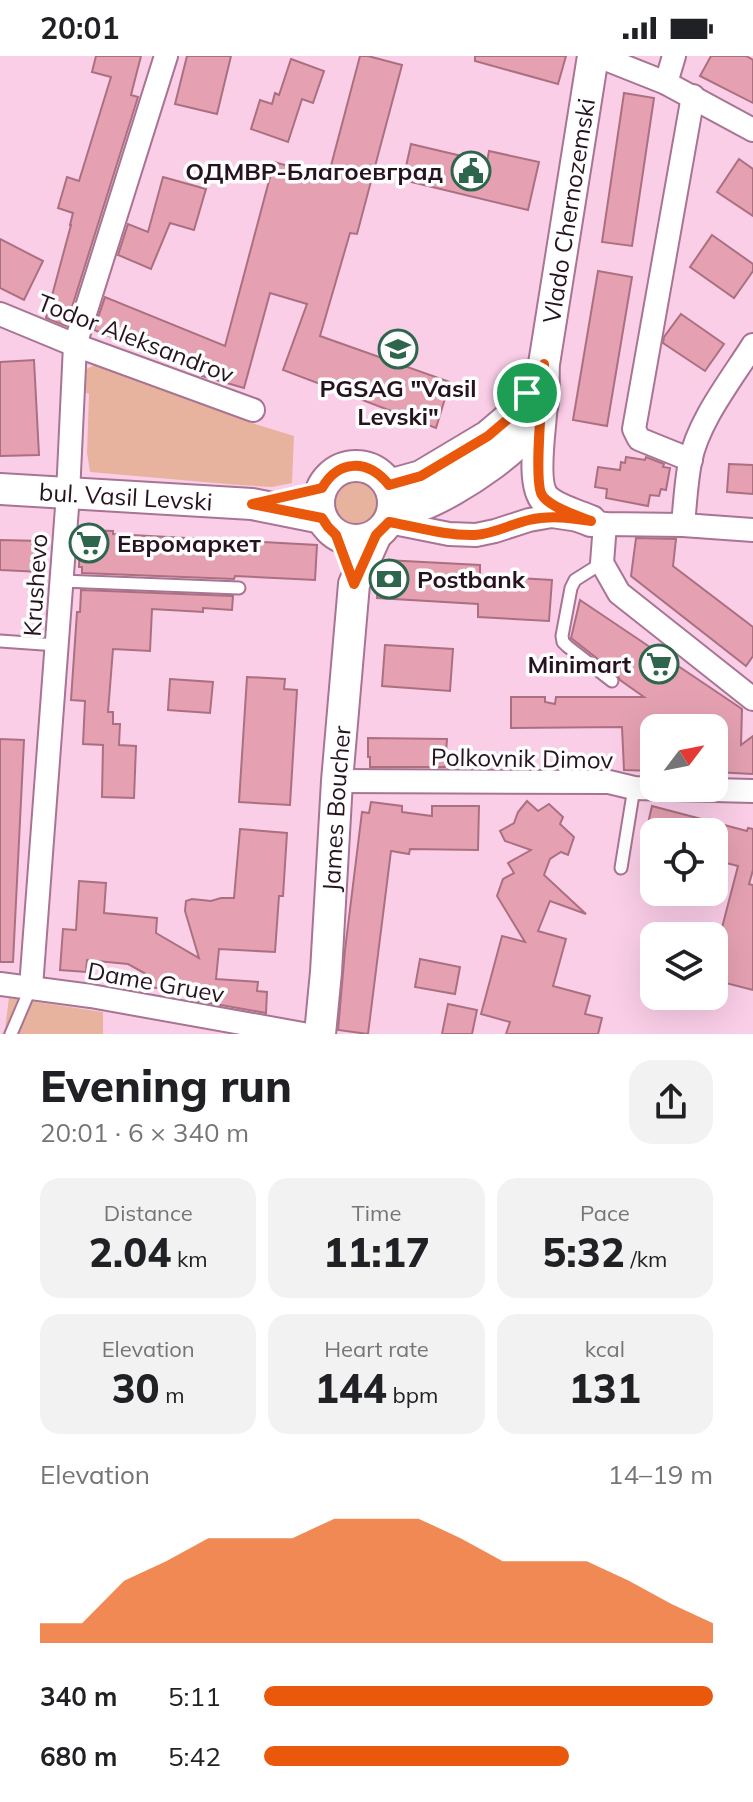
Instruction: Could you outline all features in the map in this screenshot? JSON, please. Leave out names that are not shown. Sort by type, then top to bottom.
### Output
[{"type":"street","name":"Krushevo","points":[[31,987],[68,494],[75,345],[166,56]]},
{"type":"street","points":[[596,56],[666,83],[753,130]]},
{"type":"street","name":"Vlado Chernozemski","points":[[596,56],[544,364],[538,471],[541,494],[550,503],[598,522]]},
{"type":"street","points":[[666,83],[674,56]]},
{"type":"street","points":[[691,460],[639,439],[634,429],[693,96]]},
{"type":"street","name":"Todor Aleksandrov","points":[[0,314],[253,410]]},
{"type":"street","points":[[683,525],[691,460],[707,418],[753,345]]},
{"type":"street","points":[[329,526],[356,540],[386,514],[421,476],[488,436],[508,419],[544,364]]},
{"type":"street","points":[[386,514],[420,506],[447,493],[506,454],[528,433],[542,409]]},
{"type":"street","points":[[360,466],[381,475],[386,514],[354,584],[319,498],[328,478],[337,470],[360,466]]},
{"type":"street","name":"bul. Vasil Levski","points":[[252,504],[322,488]]},
{"type":"street","name":"bul. Vasil Levski","points":[[0,489],[252,504],[329,526]]},
{"type":"street","points":[[386,514],[449,534],[476,535],[552,516],[598,522],[753,530]]},
{"type":"street","points":[[598,522],[602,563],[619,593],[753,699]]},
{"type":"street","name":"James Boucher","points":[[320,1034],[354,584]]},
{"type":"street","name":"Polkovnik Dimov","points":[[337,781],[609,782],[634,788],[753,791]]},
{"type":"street","name":"Dame Gruev","points":[[0,984],[91,996],[303,1034]]},
{"type":"lane","points":[[602,563],[575,580],[562,636],[567,646],[612,681]]},
{"type":"lane","points":[[62,581],[239,588]]},
{"type":"lane","points":[[0,641],[57,645]]},
{"type":"lane","points":[[621,868],[634,788]]},
{"type":"lane","points":[[11,1034],[31,987]]},
{"type":"shaded area","points":[[95,365],[294,436],[292,483],[272,487],[90,472],[87,453],[89,394],[84,392],[82,374]]},
{"type":"shaded area","points":[[356,472],[378,481],[387,503],[378,525],[356,534],[334,525],[325,503],[334,481]]},
{"type":"shaded area","points":[[9,998],[103,1012],[103,1034],[2,1034]]},
{"type":"building","points":[[96,56],[141,56],[131,95],[138,97],[66,326],[46,318],[73,213],[58,208],[67,177],[79,181],[111,77],[92,72]]},
{"type":"building","points":[[187,56],[231,56],[217,114],[175,104]]},
{"type":"building","points":[[360,56],[402,65],[357,234],[350,233],[320,336],[450,382],[436,428],[283,370],[307,304],[270,293],[244,388],[202,376],[202,373],[94,330],[105,297],[225,346],[274,162],[328,177]]},
{"type":"building","points":[[475,56],[566,56],[558,84],[475,61]]},
{"type":"building","points":[[711,56],[746,56],[753,60],[753,103],[700,76]]},
{"type":"building","points":[[291,59],[324,71],[313,103],[302,99],[288,142],[251,129],[260,100],[272,104],[275,93],[279,95]]},
{"type":"building","points":[[624,93],[654,98],[632,246],[602,242]]},
{"type":"building","name":"ОДМВР-Благоевград","points":[[411,144],[487,162],[489,151],[539,162],[528,210],[403,180]]},
{"type":"building","points":[[739,159],[753,169],[753,216],[717,192]]},
{"type":"building","points":[[163,177],[206,189],[194,230],[170,223],[151,269],[118,255],[128,224],[148,232]]},
{"type":"building","points":[[712,235],[753,264],[753,271],[734,298],[690,267]]},
{"type":"building","points":[[0,239],[43,261],[24,300],[0,288]]},
{"type":"building","points":[[598,271],[632,277],[607,426],[573,420]]},
{"type":"building","points":[[681,314],[724,344],[705,371],[663,343]]},
{"type":"building","points":[[34,360],[39,455],[0,456],[0,362]]},
{"type":"building","points":[[626,457],[645,460],[646,457],[670,468],[666,490],[661,489],[659,496],[650,495],[648,506],[606,498],[607,489],[595,487],[598,467],[620,470],[621,462],[625,463]]},
{"type":"building","points":[[729,464],[753,465],[753,494],[727,492]]},
{"type":"building","points":[[80,530],[317,545],[315,580],[82,573],[82,567],[79,567]]},
{"type":"building","points":[[636,538],[676,539],[673,566],[753,627],[753,656],[746,666],[631,576]]},
{"type":"building","points":[[0,540],[42,541],[41,572],[0,570]]},
{"type":"building","points":[[385,560],[480,565],[480,576],[552,580],[549,621],[478,617],[478,604],[377,598],[378,573]]},
{"type":"building","points":[[81,590],[233,596],[232,610],[152,609],[150,651],[113,649],[108,712],[113,712],[113,724],[120,724],[119,745],[136,746],[134,798],[102,797],[103,745],[83,744],[85,701],[71,700]]},
{"type":"building","points":[[580,600],[742,709],[741,745],[753,736],[753,774],[728,773],[728,714],[640,714],[640,771],[624,770],[622,727],[511,728],[511,697],[545,697],[545,702],[555,704],[556,697],[644,697],[571,638]]},
{"type":"building","points":[[385,645],[453,649],[450,691],[382,686]]},
{"type":"building","points":[[247,677],[285,679],[284,689],[297,690],[290,805],[239,802]]},
{"type":"building","points":[[170,679],[213,682],[210,713],[168,710]]},
{"type":"building","points":[[368,738],[447,739],[445,767],[370,767]]},
{"type":"building","points":[[0,739],[24,740],[13,962],[0,962]]},
{"type":"building","points":[[527,801],[538,811],[549,804],[563,817],[560,824],[574,837],[568,855],[561,852],[550,859],[544,875],[586,914],[550,901],[538,931],[566,939],[553,986],[590,996],[585,1014],[602,1018],[598,1034],[506,1034],[510,1022],[481,1014],[502,936],[525,942],[497,896],[503,879],[514,873],[508,863],[531,850],[505,841],[500,831],[514,823]]},
{"type":"building","points":[[371,802],[402,806],[402,812],[432,816],[432,806],[479,806],[478,850],[410,849],[409,854],[391,851],[368,1034],[338,1030],[362,812],[369,813]]},
{"type":"building","points":[[652,806],[698,818],[649,818]]},
{"type":"building","points":[[728,826],[747,831],[748,828],[753,829],[753,870],[749,884],[753,885],[753,990],[728,984],[728,922],[723,922],[738,866],[728,864]]},
{"type":"building","points":[[240,829],[287,833],[275,952],[219,949],[216,979],[258,982],[257,991],[267,992],[266,1013],[193,1000],[193,991],[147,987],[148,975],[128,964],[87,960],[86,972],[60,970],[63,929],[76,930],[79,881],[106,883],[104,913],[157,918],[156,933],[199,958],[185,911],[186,901],[234,898]]},
{"type":"building","points":[[420,959],[460,967],[455,994],[415,987]]},
{"type":"building","points":[[448,1004],[477,1010],[472,1034],[442,1034]]},
{"type":"place","name":"ОДМВР-Благоевград","points":[[471,171]]},
{"type":"place","name":"PGSAG \"Vasil Levski\"","points":[[398,349]]},
{"type":"place","name":"Евромаркет","points":[[89,543]]},
{"type":"place","name":"Postbank","points":[[389,579]]},
{"type":"place","name":"Minimart","points":[[659,664]]},
{"type":"route","points":[[544,364],[538,471],[541,494],[550,503],[591,521],[552,516],[476,535],[449,534],[389,522],[376,535],[354,584],[336,535],[322,518],[252,504],[322,488],[337,470],[348,466],[371,469],[389,485],[421,476],[488,436],[508,419],[527,393],[544,364]]}]
